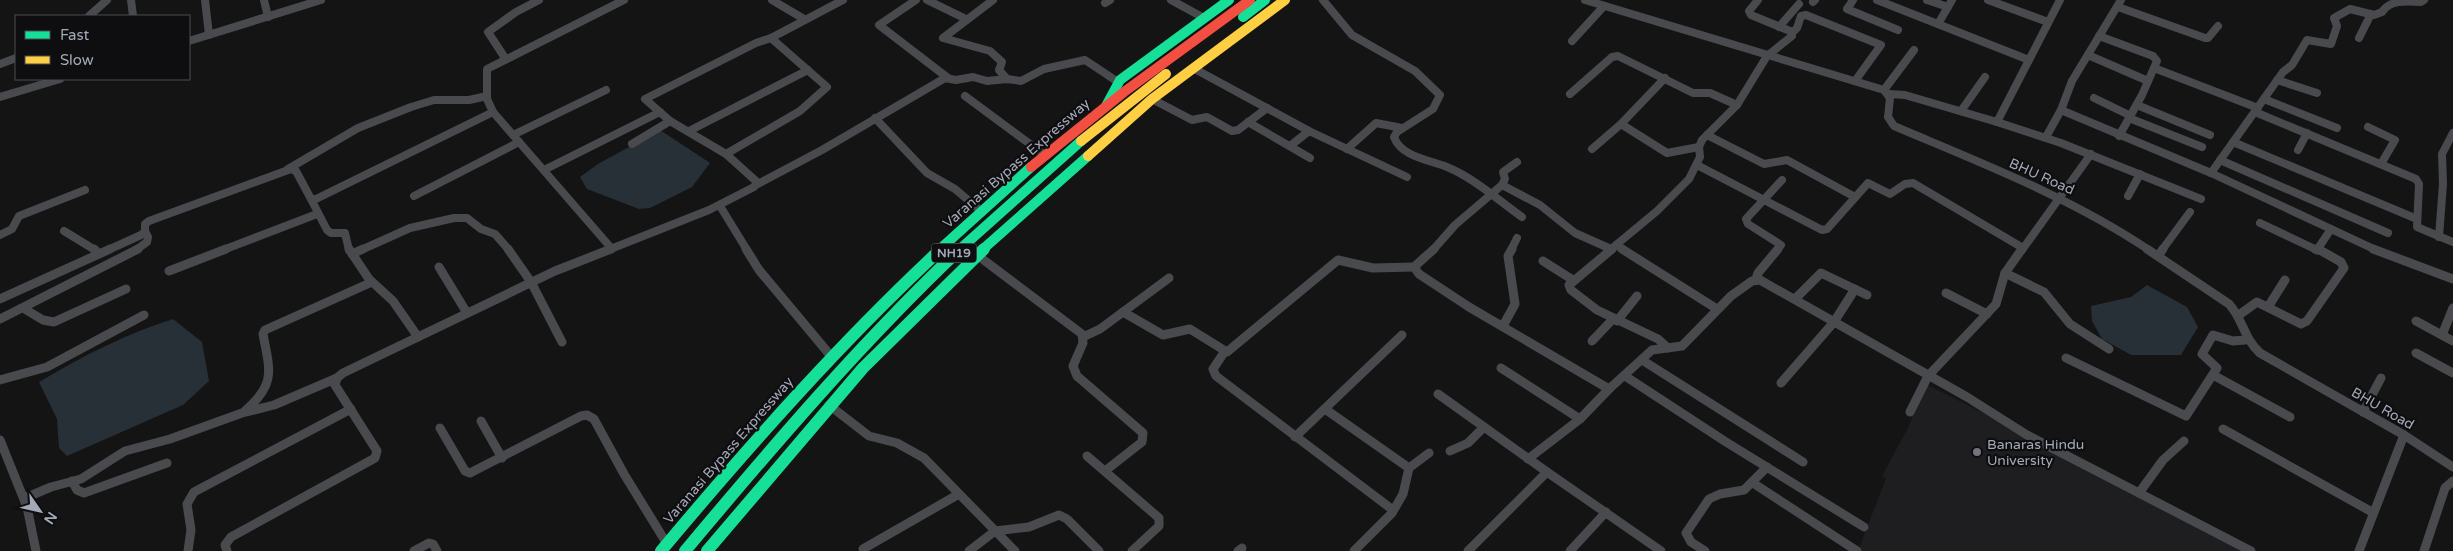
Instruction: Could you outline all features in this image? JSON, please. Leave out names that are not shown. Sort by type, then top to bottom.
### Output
[{"type":"main road","points":[[1106,106],[1118,82],[1229,0]]},
{"type":"main road","name":"Varanasi Bypass Expressway","points":[[664,547],[830,355],[981,211],[1106,106],[1250,0]]},
{"type":"main road","name":"Varanasi Bypass Expressway","points":[[684,551],[855,354],[954,254],[1114,114],[1266,0]]},
{"type":"main road","points":[[707,551],[829,405],[863,368],[977,254],[1152,99],[1285,0]]},
{"type":"street","points":[[90,15],[107,0]]},
{"type":"street","points":[[131,0],[133,15]]},
{"type":"street","points":[[205,0],[209,35]]},
{"type":"street","points":[[264,0],[268,17]]},
{"type":"street","points":[[190,41],[321,0]]},
{"type":"street","points":[[506,58],[488,32],[513,14],[539,0]]},
{"type":"street","points":[[612,249],[493,112],[487,96],[486,69],[624,0]]},
{"type":"street","points":[[772,0],[804,19]]},
{"type":"street","points":[[756,185],[755,180],[726,154],[670,121],[646,100],[647,97],[756,43],[771,38],[843,0]]},
{"type":"street","points":[[916,0],[879,25],[948,78],[956,80],[973,77],[996,81],[1007,79],[1021,81],[1044,69],[1084,60],[1118,82]]},
{"type":"street","points":[[927,0],[966,20]]},
{"type":"street","points":[[993,0],[943,38],[950,42],[979,46],[999,57],[1002,62],[999,70],[1007,79]]},
{"type":"street","points":[[1172,0],[1204,18]]},
{"type":"street","points":[[1323,0],[1361,41],[1399,61],[1430,84],[1440,95],[1433,110],[1402,128],[1394,137],[1397,144],[1413,155],[1456,171],[1522,217]]},
{"type":"street","points":[[1585,0],[1767,56],[1855,80],[1886,92],[1905,95],[2046,137],[2201,199]]},
{"type":"street","points":[[1758,0],[1750,8],[1749,13],[1792,33]]},
{"type":"street","points":[[1853,0],[1846,9],[1898,30]]},
{"type":"street","points":[[1877,0],[2029,60]]},
{"type":"street","points":[[1927,0],[1948,7]]},
{"type":"street","points":[[1938,24],[1952,0]]},
{"type":"street","points":[[1988,0],[2048,22]]},
{"type":"street","points":[[1997,122],[2060,0]]},
{"type":"street","points":[[2212,172],[2277,80],[2292,65],[2307,40],[2332,43],[2337,26],[2335,17],[2352,8],[2371,14],[2380,14],[2391,0],[2420,2],[2424,0]]},
{"type":"street","points":[[2046,137],[2061,110],[2072,81],[2119,3],[2205,38],[2208,38],[2218,26]]},
{"type":"street","points":[[1779,27],[1799,4]]},
{"type":"street","points":[[1572,41],[1604,6]]},
{"type":"street","points":[[2359,38],[2371,14]]},
{"type":"street","points":[[1668,348],[1658,339],[1615,320],[1571,290],[1570,285],[1684,185],[1697,165],[1700,154],[1699,147],[1707,135],[1737,106],[1767,56],[1790,37],[1797,28],[1802,16],[1881,45],[1855,80]]},
{"type":"street","points":[[2099,36],[2153,56],[2157,61],[2137,105],[2119,136]]},
{"type":"street","points":[[726,154],[732,148],[784,122],[816,99],[825,90],[826,84],[771,38]]},
{"type":"street","points":[[1886,92],[1914,50]]},
{"type":"street","points":[[2088,55],[2148,81]]},
{"type":"street","points":[[1570,94],[1614,56],[1665,78],[1693,93],[1710,93],[1737,106]]},
{"type":"street","points":[[0,64],[15,58]]},
{"type":"street","points":[[1193,68],[1309,131],[1407,177]]},
{"type":"street","points":[[2154,68],[2256,110],[2418,181],[2417,227],[2453,242]]},
{"type":"street","points":[[689,131],[808,70]]},
{"type":"street","points":[[1961,111],[1985,77]]},
{"type":"street","points":[[25,498],[51,487],[86,476],[126,451],[274,404],[337,378],[531,282],[720,206],[817,153],[921,91],[948,78]]},
{"type":"street","points":[[1592,149],[1621,124],[1665,78]]},
{"type":"street","points":[[0,97],[57,80]]},
{"type":"street","points":[[2277,80],[2316,93]]},
{"type":"street","points":[[414,196],[606,90]]},
{"type":"street","name":"BHU Road","points":[[1886,92],[1890,98],[1888,117],[1894,126],[2060,197],[2115,227],[2209,289],[2229,304],[2239,315]]},
{"type":"street","points":[[0,319],[132,253],[147,242],[148,237],[145,224],[149,221],[288,169],[358,128],[411,107],[434,100],[468,100],[487,96]]},
{"type":"street","points":[[966,96],[1046,156]]},
{"type":"street","points":[[2094,98],[2130,117],[2202,148]]},
{"type":"street","points":[[1152,99],[1192,120],[1207,117],[1232,131],[1238,130],[1267,108]]},
{"type":"street","points":[[2264,100],[2336,128]]},
{"type":"street","points":[[2137,105],[2210,135]]},
{"type":"street","points":[[2061,110],[2119,136],[2212,172],[2378,251],[2453,279]]},
{"type":"street","points":[[311,199],[320,197],[493,112]]},
{"type":"street","points":[[544,170],[660,112]]},
{"type":"street","points":[[875,118],[927,173],[955,189],[981,211]]},
{"type":"street","points":[[632,144],[670,121]]},
{"type":"street","points":[[1248,122],[1310,158]]},
{"type":"street","points":[[1347,149],[1376,123],[1402,128]]},
{"type":"street","points":[[1621,124],[1667,153],[1699,147]]},
{"type":"street","points":[[2368,127],[2395,140],[2381,164]]},
{"type":"street","points":[[1290,146],[1309,131]]},
{"type":"street","points":[[2298,150],[2307,133]]},
{"type":"street","points":[[2439,237],[2442,154],[2453,133]]},
{"type":"street","points":[[1707,135],[1764,164],[1770,165],[1780,160],[1787,160],[1855,197]]},
{"type":"street","points":[[2233,142],[2417,219]]},
{"type":"street","points":[[1910,412],[1928,376],[1987,314],[1998,299],[2006,273],[2091,154]]},
{"type":"street","points":[[2220,160],[2388,233]]},
{"type":"street","points":[[1123,312],[1163,335],[1190,329],[1225,351],[1232,350],[1338,260],[1373,268],[1414,267],[1441,243],[1455,225],[1502,185],[1505,179],[1503,172],[1517,162]]},
{"type":"street","points":[[1697,165],[1822,230],[1827,229],[1868,183],[1890,194],[1905,184],[1913,183],[2023,248]]},
{"type":"street","points":[[288,169],[296,171],[317,214],[331,233],[344,232],[352,254],[372,282],[393,301],[418,337]]},
{"type":"street","points":[[2128,196],[2140,174]]},
{"type":"street","points":[[1756,279],[1758,273],[1782,244],[1745,221],[1782,180]]},
{"type":"street","points":[[1502,185],[1540,205],[1575,233],[1614,247],[1717,309]]},
{"type":"street","points":[[0,235],[12,229],[19,216],[85,190]]},
{"type":"street","points":[[720,206],[759,270],[830,355]]},
{"type":"street","points":[[2158,256],[2190,212]]},
{"type":"street","points":[[169,271],[317,214]]},
{"type":"street","points":[[352,254],[410,228],[463,217],[498,237],[531,282],[562,342]]},
{"type":"street","points":[[2066,358],[2180,416],[2186,416],[2217,366],[2205,357],[2202,352],[2213,335],[2233,341],[2245,340],[2239,315],[2254,302],[2301,324],[2307,321],[2344,266],[2317,250],[2260,223]]},
{"type":"street","points":[[2317,250],[2331,229]]},
{"type":"street","points":[[0,299],[98,253],[142,235],[145,230]]},
{"type":"street","points":[[64,231],[78,241],[90,245],[98,253]]},
{"type":"street","points":[[1503,326],[1515,304],[1508,256],[1517,238]]},
{"type":"street","points":[[977,254],[1001,275],[1072,325],[1083,337]]},
{"type":"street","points":[[1543,261],[1574,280]]},
{"type":"street","points":[[439,267],[467,313]]},
{"type":"street","points":[[1414,267],[1419,274],[1452,296],[1609,389]]},
{"type":"street","points":[[1795,299],[1821,273],[1867,295]]},
{"type":"street","points":[[2006,273],[2044,292],[2070,324],[2109,349]]},
{"type":"street","points":[[1083,337],[1100,329],[1170,278]]},
{"type":"street","points":[[1528,459],[1580,419],[1609,389],[1655,349],[1682,346],[1717,309],[1750,281],[1756,279],[1795,299],[1967,397],[2026,435],[2251,551]]},
{"type":"street","points":[[2268,307],[2285,280]]},
{"type":"street","points":[[242,413],[259,400],[269,387],[270,373],[263,334],[265,330],[372,282]]},
{"type":"street","points":[[23,308],[43,320],[54,322],[126,289]]},
{"type":"street","points":[[1781,383],[1834,322],[1855,289]]},
{"type":"street","points":[[1946,292],[1987,314]]},
{"type":"street","points":[[1592,341],[1637,296]]},
{"type":"street","points":[[2442,335],[2453,308]]},
{"type":"street","points":[[0,380],[47,367],[144,315]]},
{"type":"street","points":[[2416,321],[2453,340]]},
{"type":"street","points":[[1295,437],[1402,335]]},
{"type":"street","points":[[1083,337],[1081,350],[1073,366],[1077,376],[1141,431],[1144,437],[1142,442],[1105,471]]},
{"type":"street","name":"BHU Road","points":[[2245,340],[2260,353],[2404,435],[2453,467]]},
{"type":"street","points":[[1225,351],[1215,366],[1213,373],[1393,510]]},
{"type":"street","points":[[2416,353],[2453,373]]},
{"type":"street","points":[[1642,360],[1803,462]]},
{"type":"street","points":[[1501,368],[1580,419]]},
{"type":"street","points":[[2213,375],[2290,417]]},
{"type":"street","points":[[1625,376],[1864,527]]},
{"type":"street","points":[[226,551],[225,545],[231,537],[376,458],[377,450],[335,385],[337,378]]},
{"type":"street","points":[[2363,412],[2381,378]]},
{"type":"street","points":[[1438,394],[1546,472],[1661,551]]},
{"type":"street","points":[[829,405],[869,436],[897,443],[924,458],[1015,551]]},
{"type":"street","points":[[188,551],[191,530],[187,504],[194,492],[351,409]]},
{"type":"street","points":[[1325,409],[1409,468]]},
{"type":"street","points":[[440,428],[467,472],[475,472],[580,416],[587,415],[594,418],[664,547]]},
{"type":"street","points":[[481,421],[502,458]]},
{"type":"street","points":[[1450,451],[1468,443],[1484,427]]},
{"type":"street","points":[[2223,429],[2372,512]]},
{"type":"street","points":[[2358,551],[2404,435]]},
{"type":"street","points":[[0,440],[25,498],[35,530],[36,551]]},
{"type":"street","points":[[2139,494],[2163,460],[2184,440]]},
{"type":"street","points":[[1354,551],[1393,510],[1406,488],[1409,468],[1429,454]]},
{"type":"street","points":[[1087,456],[1156,515],[1161,522],[1155,531],[1132,551]]},
{"type":"street","points":[[72,481],[77,490],[84,493],[167,463]]},
{"type":"street","points":[[1705,551],[1688,538],[1688,527],[1714,495],[1739,492],[1753,483],[1768,467]]},
{"type":"street","points":[[1468,551],[1546,472]]},
{"type":"street","points":[[2424,551],[2445,488],[2453,481]]},
{"type":"street","points":[[1753,483],[1857,551]]},
{"type":"street","points":[[863,549],[959,494]]},
{"type":"street","points":[[1570,551],[1606,512]]},
{"type":"street","points":[[969,551],[995,531],[1029,527],[1058,515],[1067,519],[1099,551]]},
{"type":"street","points":[[414,551],[430,543],[437,551]]},
{"type":"shaded area","points":[[660,130],[710,163],[692,187],[650,208],[639,209],[587,189],[580,177],[598,164]]},
{"type":"shaded area","points":[[2147,285],[2187,307],[2198,327],[2181,355],[2131,355],[2102,339],[2092,321],[2091,306],[2131,297]]},
{"type":"shaded area","points":[[173,319],[202,342],[209,381],[183,405],[67,456],[59,448],[57,419],[39,382],[104,346]]},
{"type":"shaded area","name":"Banaras Hindu University","points":[[1926,384],[2256,551],[1858,551],[1886,478],[1882,476],[1908,428]]},
{"type":"traffic: fast","points":[[1106,106],[1120,80],[1229,0]]},
{"type":"traffic: fast","points":[[1243,17],[1265,0]]},
{"type":"traffic: fast","points":[[685,551],[812,402],[892,315],[985,226],[1081,141]]},
{"type":"traffic: fast","points":[[707,551],[863,368],[977,255],[1088,156]]},
{"type":"traffic: fast","points":[[661,551],[748,449],[838,351],[932,257],[1031,167]]},
{"type":"traffic: slow","points":[[1088,156],[1152,99],[1285,0]]},
{"type":"traffic: slow","points":[[1081,141],[1166,74]]},
{"type":"traffic: jam","points":[[1031,167],[1124,92],[1250,0]]},
{"type":"place","name":"Banaras Hindu University","points":[[1977,452]]}]
